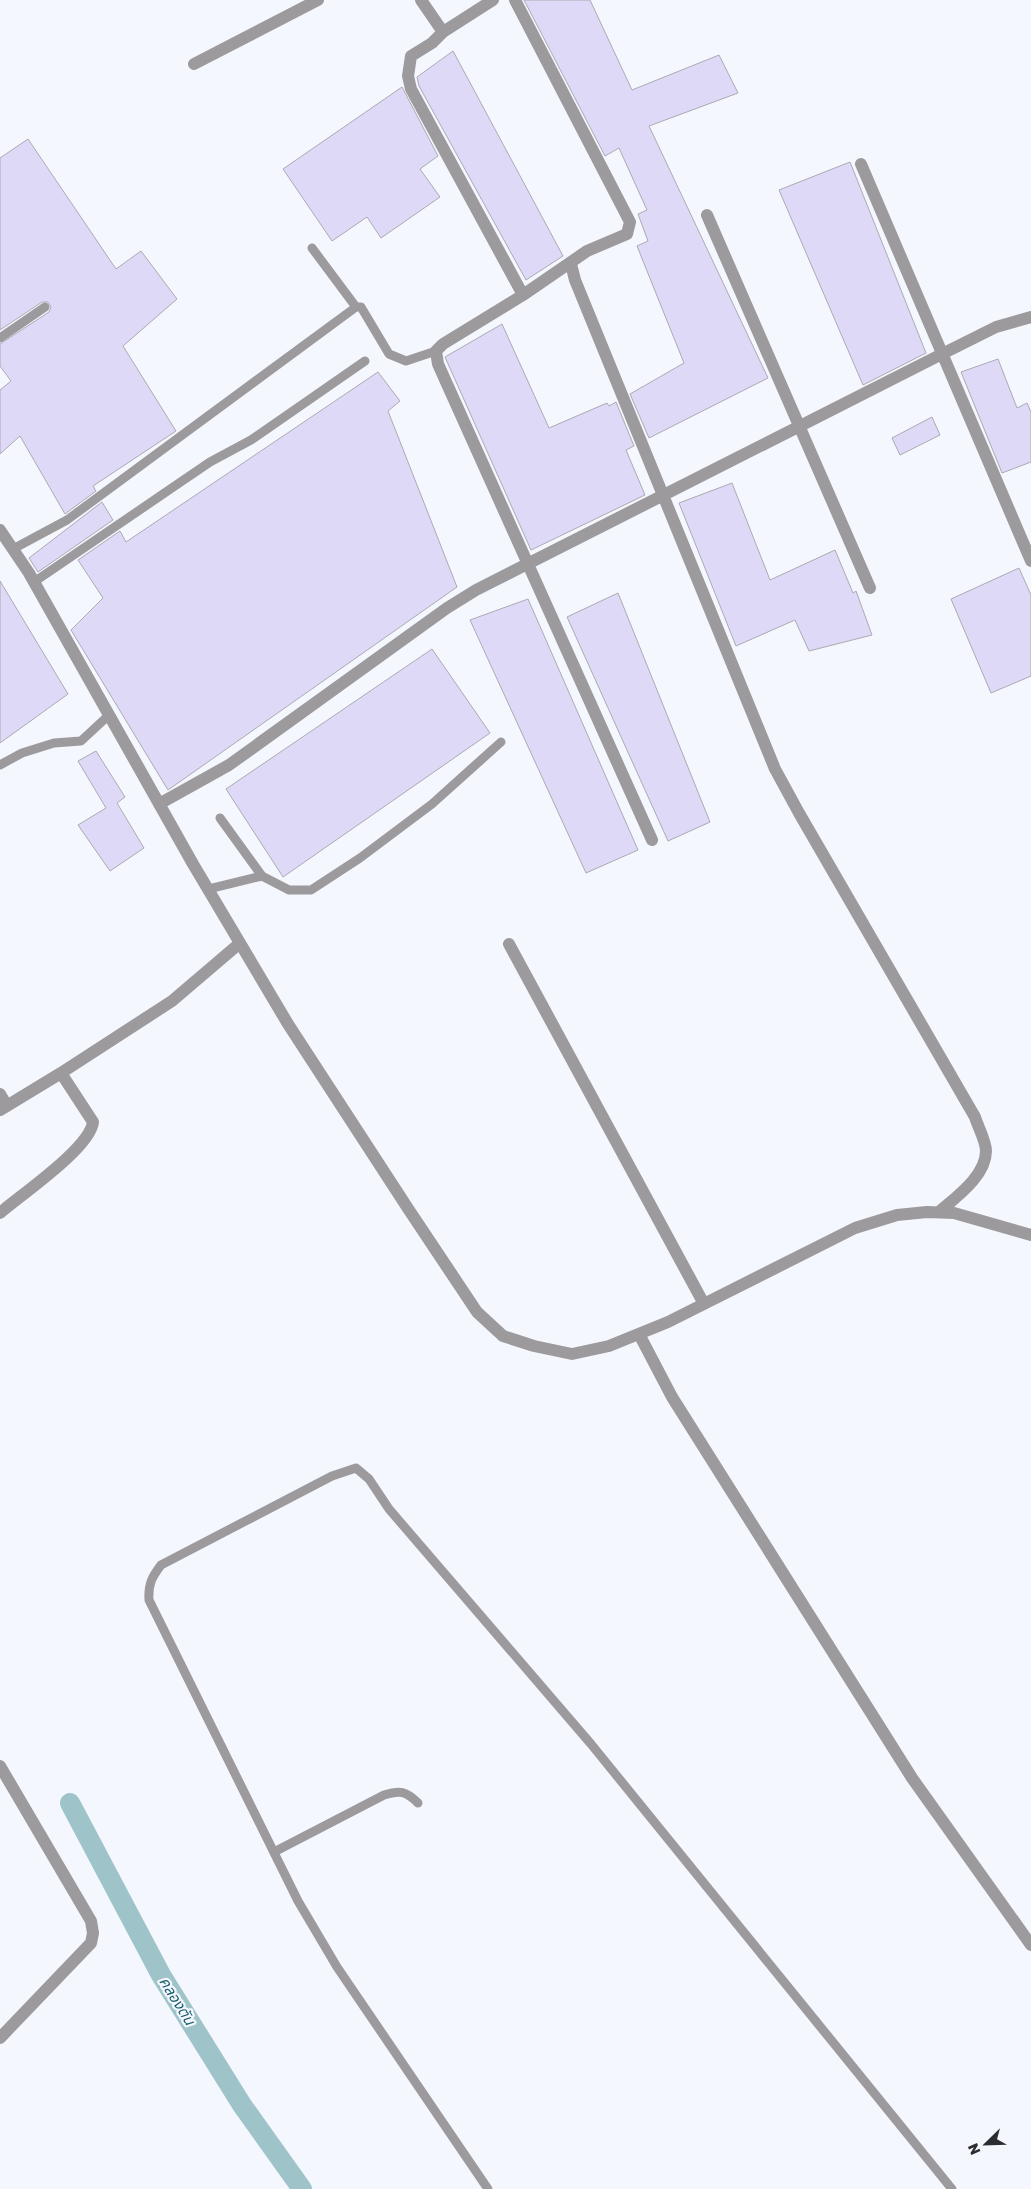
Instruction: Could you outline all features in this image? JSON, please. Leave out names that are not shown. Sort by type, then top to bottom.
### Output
[{"type":"street","points":[[194,64],[318,0]]},
{"type":"street","points":[[421,0],[443,32]]},
{"type":"street","points":[[493,0],[443,32],[432,43],[411,56],[408,76],[411,89],[523,295]]},
{"type":"street","points":[[514,0],[630,222],[627,234],[587,251],[523,295],[443,344],[436,351],[438,364],[652,840]]},
{"type":"street","points":[[861,164],[1031,561]]},
{"type":"street","points":[[708,215],[870,588]]},
{"type":"street","points":[[570,264],[775,769],[798,813],[975,1117],[986,1150],[984,1167],[939,1212]]},
{"type":"street","points":[[159,804],[229,766],[447,608],[476,590],[996,327],[1031,316]]},
{"type":"street","points":[[0,530],[34,582],[159,804],[288,1024],[355,1129],[477,1312],[503,1336],[534,1346],[572,1354],[609,1346],[668,1322],[855,1228],[897,1215],[939,1212],[954,1213],[1031,1235]]},
{"type":"street","points":[[0,1094],[3,1108],[61,1073],[172,1001],[240,943]]},
{"type":"street","points":[[509,944],[704,1304]]},
{"type":"street","points":[[0,1213],[77,1150],[92,1131],[93,1122],[61,1073]]},
{"type":"street","points":[[638,1334],[672,1397],[912,1778],[1031,1944]]},
{"type":"street","points":[[0,1766],[91,1921],[93,1933],[91,1943],[0,2038]]},
{"type":"lane","points":[[312,248],[356,307],[361,307],[389,354],[406,361],[436,351]]},
{"type":"lane","points":[[0,338],[45,307]]},
{"type":"lane","points":[[14,549],[67,520],[356,307]]},
{"type":"lane","points":[[34,582],[210,462],[251,440],[365,361]]},
{"type":"lane","points":[[0,765],[22,753],[54,743],[81,741],[109,714]]},
{"type":"lane","points":[[220,818],[262,876],[289,890],[311,890],[360,858],[432,804],[501,742]]},
{"type":"lane","points":[[208,889],[262,876]]},
{"type":"lane","points":[[488,2189],[337,1967],[298,1901],[149,1600],[148,1588],[151,1578],[161,1564],[332,1476],[356,1468],[369,1479],[389,1509],[591,1744],[952,2189]]},
{"type":"lane","points":[[274,1852],[397,1790],[408,1793],[418,1803]]},
{"type":"building","points":[[524,0],[590,0],[632,90],[719,55],[738,93],[649,126],[768,378],[649,438],[630,394],[684,363],[637,246],[648,241],[638,214],[647,210],[619,148],[605,156]]},
{"type":"building","points":[[453,51],[563,256],[526,280],[419,86],[417,77]]},
{"type":"building","points":[[402,87],[438,156],[420,169],[440,197],[381,238],[367,217],[332,241],[283,169]]},
{"type":"building","points":[[28,139],[116,269],[141,251],[177,299],[123,346],[176,431],[93,486],[96,491],[65,514],[20,436],[0,454],[0,390],[11,381],[0,366],[0,344],[49,312],[51,307],[48,302],[42,302],[0,330],[0,158]]},
{"type":"building","points":[[850,162],[926,353],[863,385],[779,190]]},
{"type":"building","points":[[502,324],[549,428],[607,403],[609,406],[616,402],[634,446],[626,450],[645,495],[531,550],[445,357]]},
{"type":"building","points":[[998,359],[1017,408],[1027,403],[1031,412],[1031,462],[1002,473],[961,372]]},
{"type":"building","points":[[378,372],[400,401],[388,411],[457,587],[168,790],[71,630],[103,598],[78,560],[120,531],[126,542]]},
{"type":"building","points":[[932,417],[940,435],[900,455],[892,438]]},
{"type":"building","points":[[732,483],[770,580],[835,550],[853,593],[856,591],[872,635],[809,651],[795,620],[736,646],[679,503]]},
{"type":"building","points":[[102,502],[113,520],[38,572],[29,558]]},
{"type":"building","points":[[1019,568],[1031,595],[1031,676],[991,693],[951,599]]},
{"type":"building","points":[[0,581],[68,694],[0,743]]},
{"type":"building","points":[[618,593],[710,822],[668,841],[567,617]]},
{"type":"building","points":[[528,599],[638,850],[586,873],[470,620]]},
{"type":"building","points":[[432,649],[490,733],[283,877],[226,789]]},
{"type":"building","points":[[96,751],[125,797],[117,803],[144,848],[110,871],[78,825],[106,808],[78,761]]},
{"type":"waterway","name":"คลองตัน","points":[[70,1803],[161,1975],[242,2105],[302,2189]]}]
